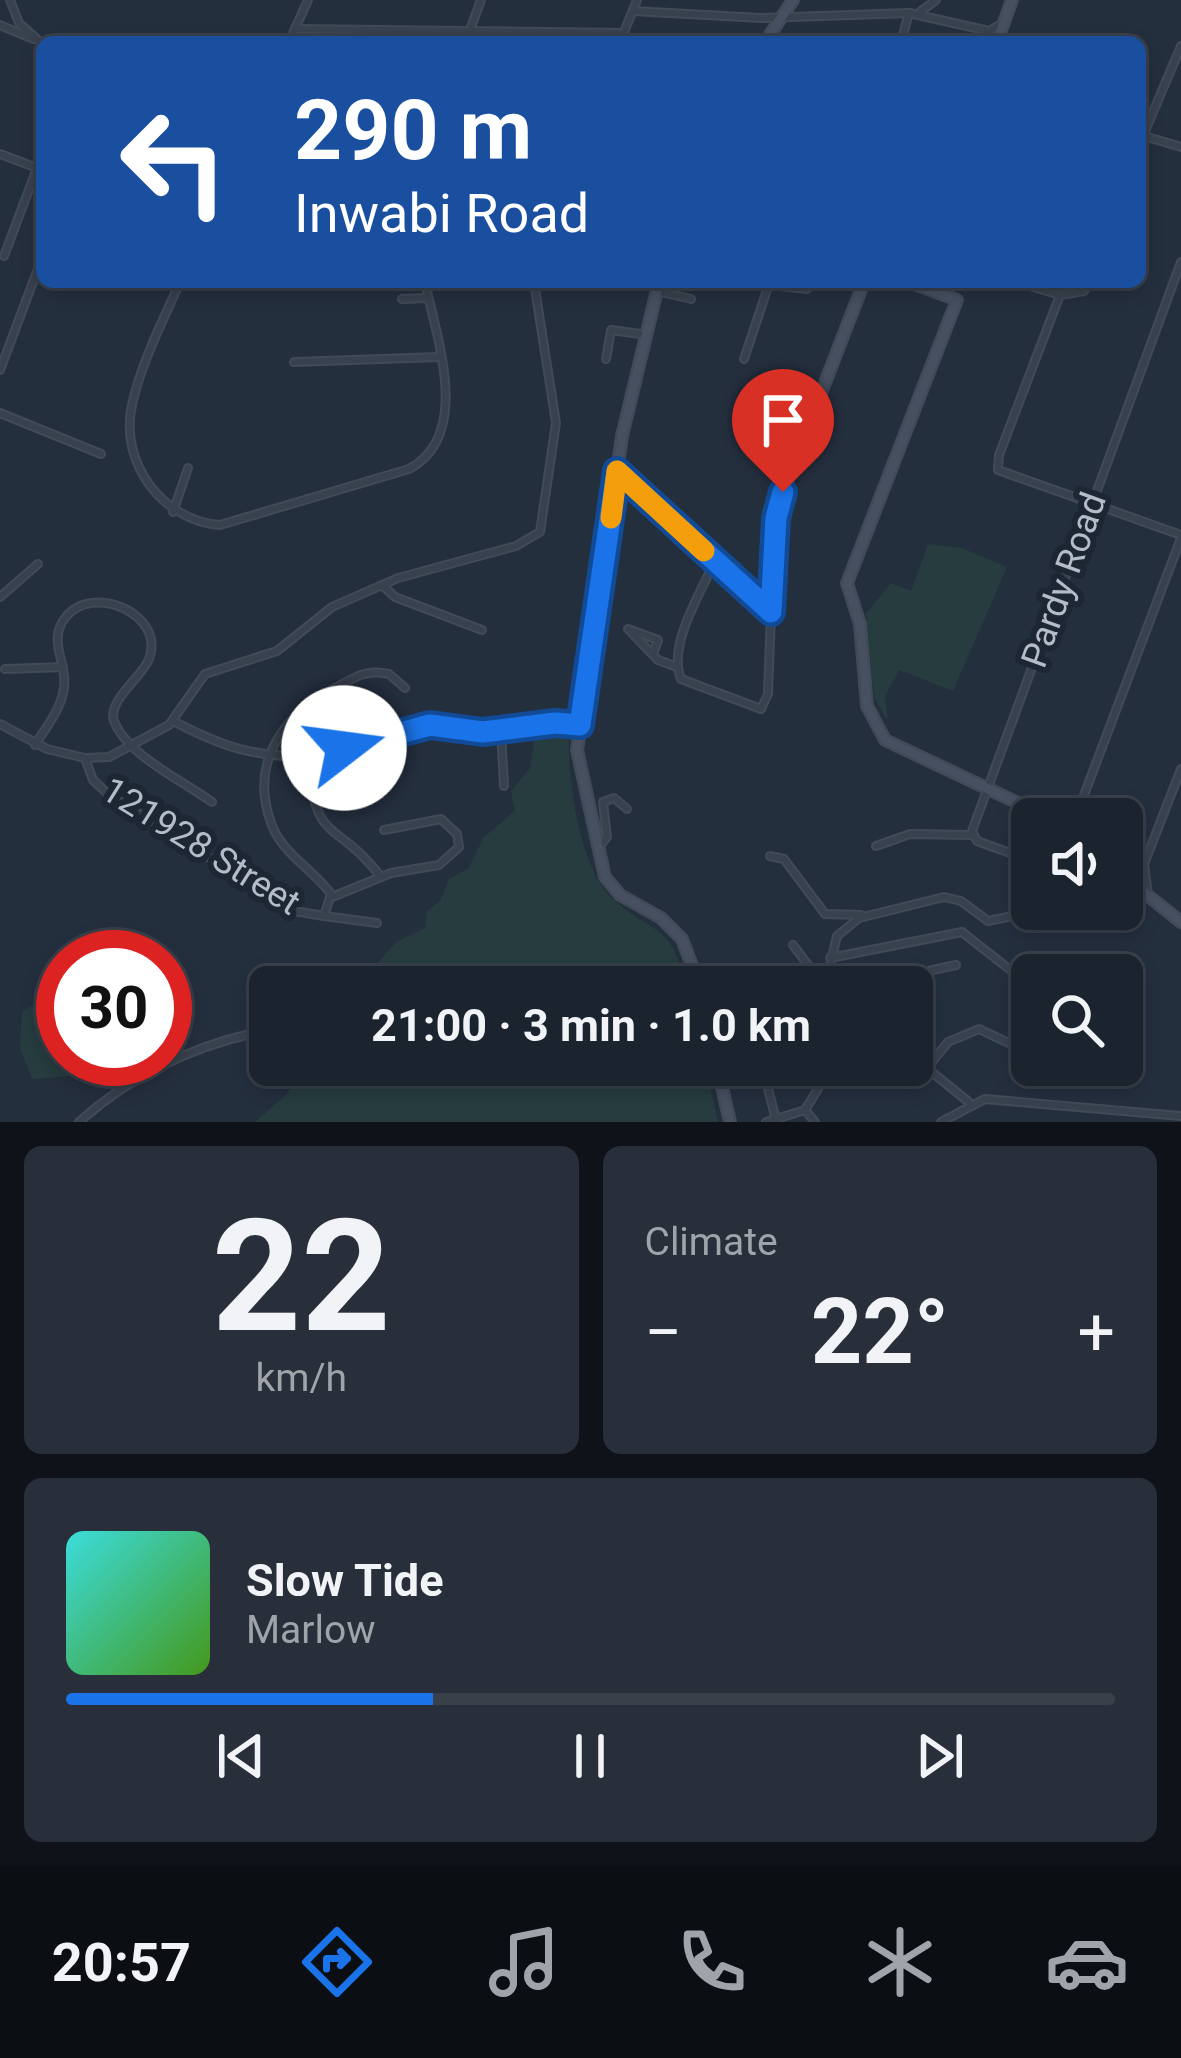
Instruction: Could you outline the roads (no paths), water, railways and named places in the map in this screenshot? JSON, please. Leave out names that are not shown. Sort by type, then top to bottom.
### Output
[{"type":"street","points":[[10,0],[19,23],[36,38]]},
{"type":"street","points":[[292,36],[308,0]]},
{"type":"street","points":[[470,31],[481,0]]},
{"type":"street","points":[[623,36],[638,0]]},
{"type":"street","points":[[770,36],[793,0]]},
{"type":"street","points":[[997,36],[1012,0]]},
{"type":"street","points":[[903,36],[913,13],[936,2],[943,20]]},
{"type":"street","points":[[633,11],[760,18],[913,13],[989,31],[1003,23]]},
{"type":"street","points":[[760,18],[765,36]]},
{"type":"street","points":[[0,25],[36,40]]},
{"type":"street","points":[[295,29],[579,36]]},
{"type":"street","points":[[989,31],[991,36]]},
{"type":"street","points":[[1146,126],[1181,46]]},
{"type":"street","points":[[1146,138],[1181,147]]},
{"type":"street","points":[[0,154],[36,168]]},
{"type":"street","points":[[4,256],[36,176]]},
{"type":"street","name":"Pardy Road","points":[[972,836],[1181,262]]},
{"type":"street","points":[[0,370],[36,274]]},
{"type":"street","points":[[178,288],[130,417],[151,489],[173,512],[213,524],[418,464],[434,447],[446,417],[426,288]]},
{"type":"street","points":[[0,724],[34,745],[101,759],[135,746],[173,721],[205,674],[277,651],[324,612],[382,585],[499,552],[540,532],[556,423],[535,288]]},
{"type":"street","points":[[658,288],[617,471],[579,759],[596,848],[611,885],[661,918],[688,947],[694,966]]},
{"type":"street","points":[[663,288],[691,299]]},
{"type":"street","points":[[744,359],[768,288]]},
{"type":"street","points":[[788,288],[807,289]]},
{"type":"street","points":[[715,561],[685,630],[677,667],[683,682],[761,709],[768,694],[778,508],[862,288]]},
{"type":"street","points":[[926,288],[957,300],[848,583],[860,623],[865,698],[878,729],[895,749],[1011,798]]},
{"type":"street","points":[[1036,288],[1060,295],[1080,294],[1085,288]]},
{"type":"street","points":[[1049,292],[1051,288]]},
{"type":"street","points":[[1060,295],[997,463],[1007,476],[1181,537],[1083,798]]},
{"type":"street","points":[[402,299],[428,298]]},
{"type":"street","points":[[606,359],[611,330],[646,334]]},
{"type":"street","points":[[294,362],[439,358]]},
{"type":"street","points":[[0,413],[101,454]]},
{"type":"street","points":[[173,512],[188,468]]},
{"type":"street","points":[[617,471],[771,612]]},
{"type":"street","points":[[0,597],[38,564]]},
{"type":"street","points":[[382,585],[395,597],[482,630]]},
{"type":"street","points":[[34,745],[61,703],[58,633],[79,606],[112,605],[146,624],[153,640],[149,660],[113,717],[135,746],[212,802]]},
{"type":"street","points":[[653,654],[658,640],[628,629],[653,654],[677,667]]},
{"type":"street","points":[[5,669],[63,667]]},
{"type":"street","points":[[268,759],[279,731],[298,710],[357,675],[381,672],[405,688]]},
{"type":"street","points":[[173,721],[228,750],[268,759],[311,759],[430,725],[501,730],[580,725]]},
{"type":"street","points":[[501,730],[504,786]]},
{"type":"street","name":"121928 Street","points":[[85,758],[93,780],[126,806],[294,911],[324,916],[332,897],[278,838],[265,792],[268,759]]},
{"type":"street","points":[[311,759],[308,792],[319,818],[381,877]]},
{"type":"street","points":[[1143,869],[1181,769]]},
{"type":"street","points":[[596,848],[607,837],[603,802],[614,798],[627,809]]},
{"type":"street","points":[[332,897],[381,877],[439,865],[459,847],[457,834],[441,819],[384,830]]},
{"type":"street","points":[[875,846],[910,834],[972,836],[1011,852]]},
{"type":"street","points":[[770,856],[784,860],[825,914],[853,912],[864,917]]},
{"type":"street","points":[[1143,876],[1148,896]]},
{"type":"street","points":[[1143,892],[1181,922]]},
{"type":"street","points":[[829,966],[841,929],[864,917],[944,897],[961,901],[985,920],[1011,916]]},
{"type":"street","points":[[324,916],[377,923]]},
{"type":"street","points":[[830,958],[962,932],[1011,970]]},
{"type":"street","points":[[793,945],[809,966]]},
{"type":"street","points":[[933,970],[956,965]]},
{"type":"street","points":[[933,1061],[948,1042],[979,1029],[1011,1044]]},
{"type":"street","points":[[79,1122],[108,1094],[136,1078],[249,1035]]},
{"type":"street","points":[[933,1073],[970,1103]]},
{"type":"street","points":[[722,1086],[730,1122]]},
{"type":"street","points":[[765,1086],[771,1121],[805,1110],[818,1086]]},
{"type":"street","points":[[941,1122],[970,1103],[998,1099],[1181,1116]]},
{"type":"street","points":[[805,1110],[815,1122]]}]
